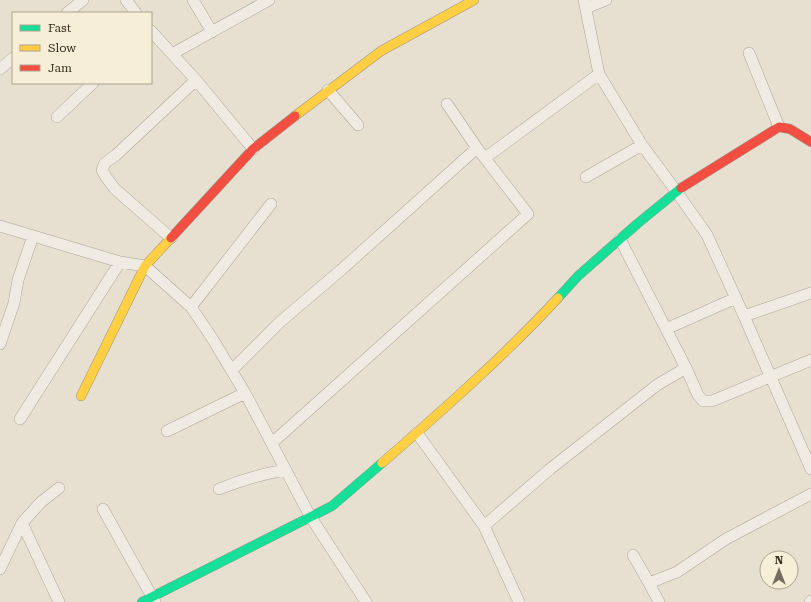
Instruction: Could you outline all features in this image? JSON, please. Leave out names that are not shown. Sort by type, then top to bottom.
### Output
[{"type":"street","points":[[68,12],[83,0]]},
{"type":"street","points":[[126,0],[135,12]]},
{"type":"street","points":[[193,0],[212,32]]},
{"type":"street","points":[[172,54],[269,0]]},
{"type":"street","points":[[81,396],[145,266],[253,149],[328,90],[381,52],[474,0]]},
{"type":"street","points":[[606,0],[585,4],[599,74],[642,145],[707,235],[811,469]]},
{"type":"street","points":[[152,32],[196,80],[253,149]]},
{"type":"street","points":[[749,53],[779,127]]},
{"type":"street","points":[[0,69],[12,59]]},
{"type":"street","points":[[485,158],[599,74]]},
{"type":"street","points":[[171,238],[116,189],[102,170],[105,163],[116,155],[196,80]]},
{"type":"street","points":[[57,117],[92,84]]},
{"type":"street","points":[[328,90],[358,125]]},
{"type":"street","points":[[272,444],[528,214],[476,148],[447,104]]},
{"type":"street","points":[[103,510],[150,600],[310,516],[332,506],[417,433],[529,329],[578,276],[676,191],[779,127],[790,129],[811,142]]},
{"type":"street","points":[[586,177],[642,145]]},
{"type":"street","points":[[232,370],[280,322],[341,270],[476,148]]},
{"type":"street","points":[[191,307],[271,204]]},
{"type":"street","points":[[0,226],[120,262],[145,266],[191,307],[245,392],[310,516],[366,602]]},
{"type":"street","points":[[0,344],[14,303],[18,280],[33,236]]},
{"type":"street","points":[[620,239],[686,368],[698,395],[703,400],[712,400],[811,360]]},
{"type":"street","points":[[20,419],[120,262]]},
{"type":"street","points":[[744,316],[811,293]]},
{"type":"street","points":[[666,329],[736,298]]},
{"type":"street","points":[[484,526],[556,464],[657,385],[686,368]]},
{"type":"street","points":[[167,431],[245,392]]},
{"type":"street","points":[[417,433],[484,526],[519,602]]},
{"type":"street","points":[[219,489],[264,473],[285,470]]},
{"type":"street","points":[[0,570],[22,523],[41,502],[59,488]]},
{"type":"street","points":[[649,583],[677,572],[726,539],[811,494]]},
{"type":"street","points":[[22,523],[59,602]]},
{"type":"street","points":[[633,555],[659,602]]},
{"type":"traffic: fast","points":[[558,298],[578,276],[637,224],[681,188]]},
{"type":"traffic: fast","points":[[142,602],[332,506],[382,463]]},
{"type":"traffic: slow","points":[[295,116],[381,51],[474,0]]},
{"type":"traffic: slow","points":[[81,396],[145,266],[171,238]]},
{"type":"traffic: slow","points":[[382,463],[495,362],[558,298]]},
{"type":"traffic: jam","points":[[171,238],[253,149],[295,116]]},
{"type":"traffic: jam","points":[[681,188],[779,127],[790,129],[811,142]]}]
